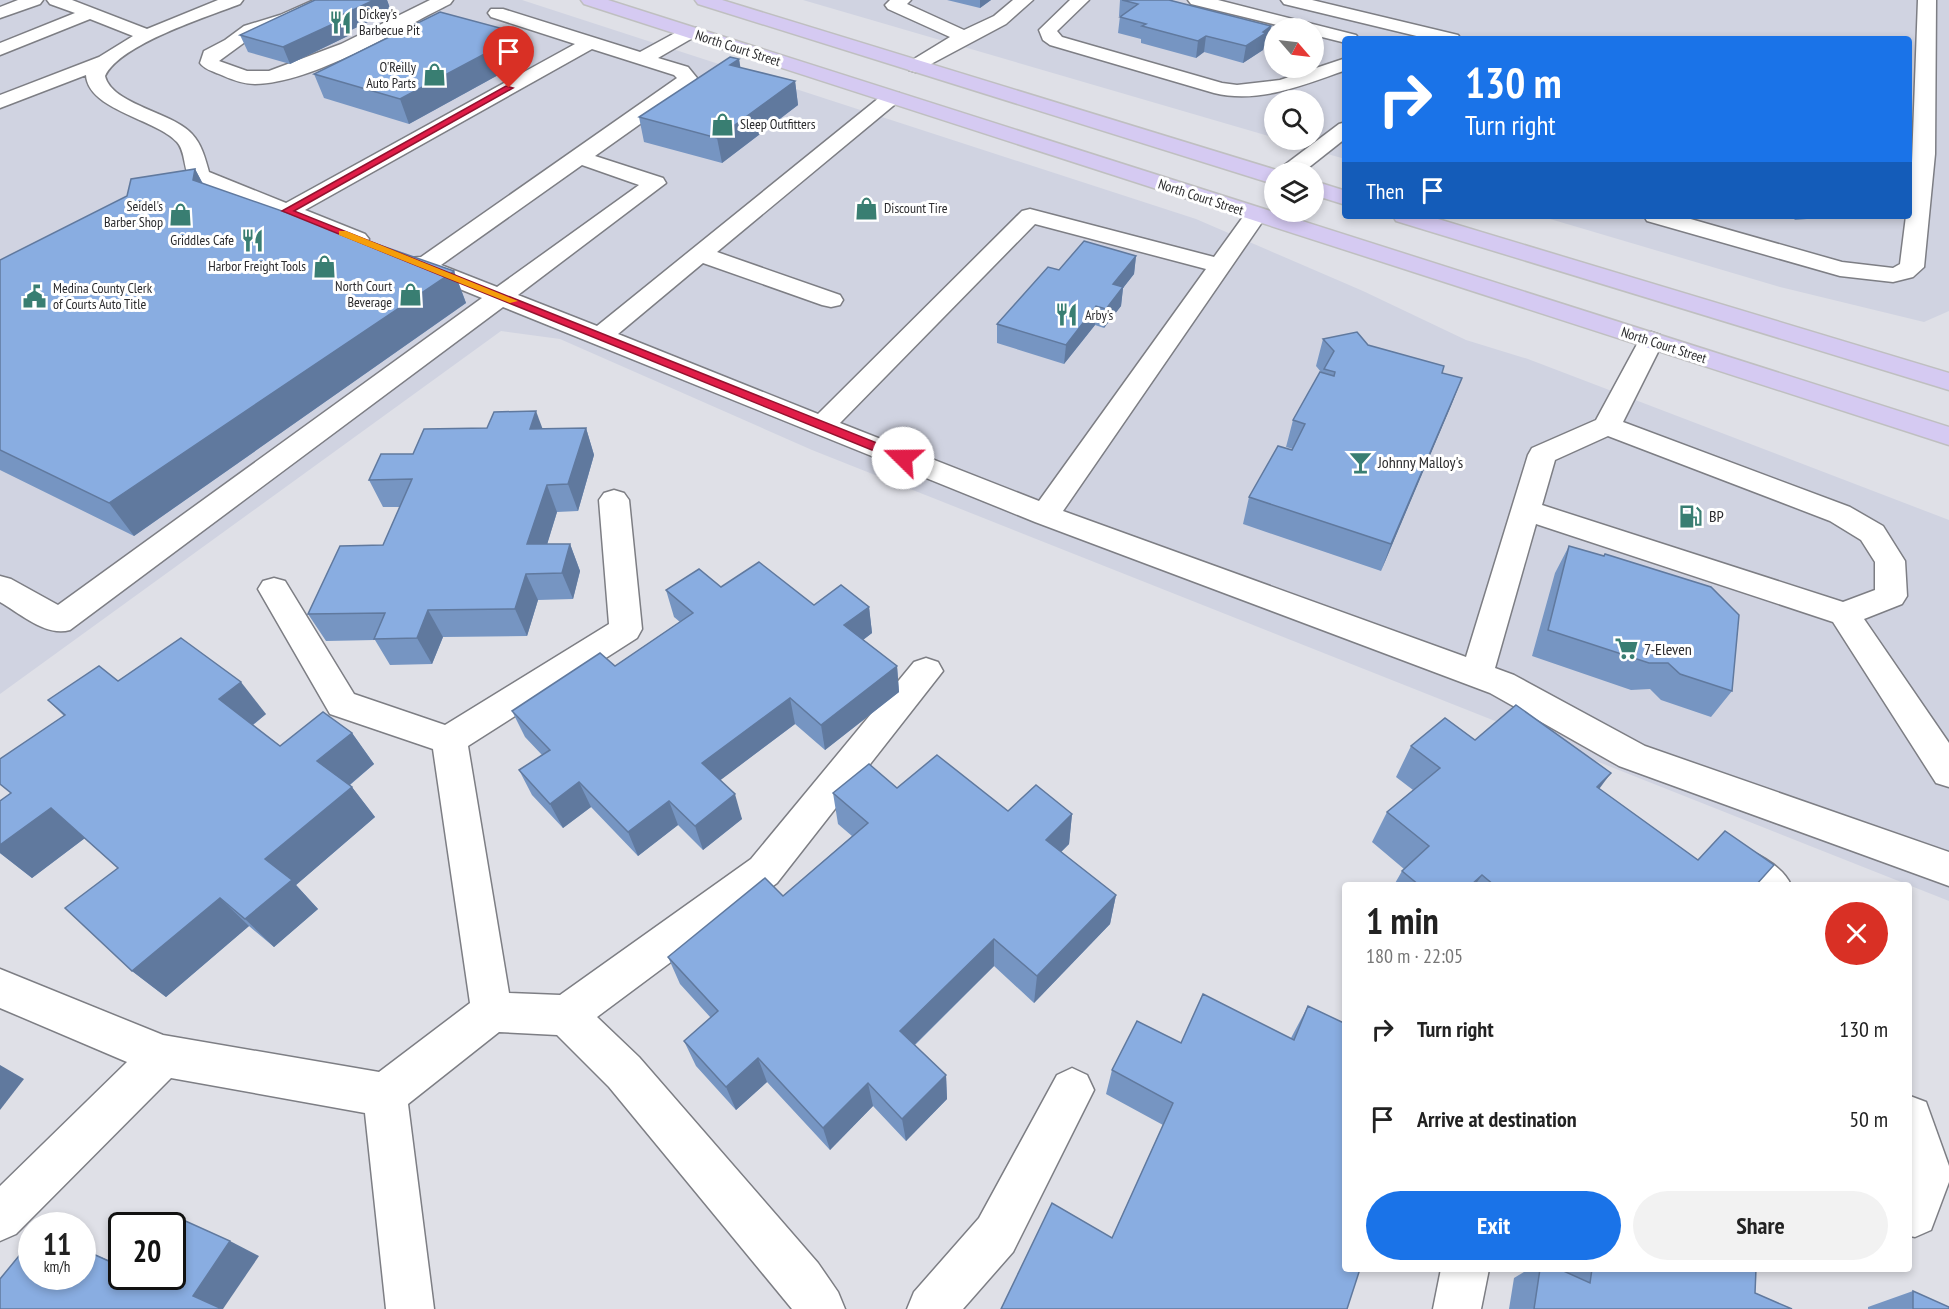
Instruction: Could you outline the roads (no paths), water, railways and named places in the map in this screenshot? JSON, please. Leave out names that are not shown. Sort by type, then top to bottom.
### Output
[{"type":"main road","name":"North Court Street","points":[[590,0],[1949,436]]},
{"type":"main road","points":[[704,0],[1264,174]]},
{"type":"main road","points":[[1324,192],[1342,197]]},
{"type":"main road","points":[[1414,219],[1949,382]]},
{"type":"street","points":[[0,13],[34,0]]},
{"type":"street","points":[[56,0],[94,10],[147,35]]},
{"type":"street","points":[[0,102],[102,62],[147,35],[234,0]]},
{"type":"street","points":[[329,0],[286,19],[250,30],[232,44],[211,55],[209,63],[253,78],[278,76],[303,68],[444,0]]},
{"type":"street","points":[[902,0],[894,5],[964,37]]},
{"type":"street","points":[[916,66],[964,37],[1000,20],[1024,0]]},
{"type":"street","points":[[1080,0],[1048,30],[1049,36],[1056,41],[1221,89],[1240,92],[1267,89],[1342,65]]},
{"type":"street","points":[[1197,0],[1268,18]]},
{"type":"street","points":[[1290,0],[1439,36]]},
{"type":"street","points":[[1665,219],[1840,269],[1877,274],[1899,273],[1912,267],[1925,154],[1927,0]]},
{"type":"street","points":[[0,49],[94,10]]},
{"type":"street","points":[[424,266],[681,86],[687,78],[681,71],[497,13]]},
{"type":"street","points":[[202,14],[250,30]]},
{"type":"street","points":[[1402,36],[1413,30]]},
{"type":"street","points":[[642,59],[690,32]]},
{"type":"street","points":[[1324,32],[1342,37]]},
{"type":"street","points":[[287,211],[590,43]]},
{"type":"street","points":[[102,62],[95,75],[97,83],[119,102],[178,131],[190,145],[189,181],[287,211],[1045,515],[1477,674],[1502,684],[1632,756],[1949,869]]},
{"type":"street","points":[[599,337],[892,97]]},
{"type":"street","points":[[1303,162],[1342,131]]},
{"type":"street","points":[[0,587],[58,621],[655,183],[578,157]]},
{"type":"street","points":[[1045,515],[1256,215]]},
{"type":"street","points":[[822,425],[1030,216],[1220,266]]},
{"type":"street","points":[[699,254],[831,300]]},
{"type":"street","points":[[1477,674],[1542,455],[1607,426],[1651,340]]},
{"type":"street","points":[[1607,426],[1840,514],[1872,533],[1890,561],[1891,596],[1844,614]]},
{"type":"street","points":[[449,740],[626,629],[614,500]]},
{"type":"street","points":[[1526,510],[1844,614],[1949,772]]},
{"type":"street","points":[[274,589],[342,704],[449,740]]},
{"type":"street","points":[[0,988],[163,1056],[385,1095],[492,1012],[566,1015],[764,871],[926,670]]},
{"type":"street","points":[[449,740],[492,1012]]},
{"type":"street","points":[[1731,860],[1767,882]]},
{"type":"street","points":[[566,1015],[624,1072],[801,1280],[821,1309]]},
{"type":"street","points":[[0,1218],[163,1056]]},
{"type":"street","points":[[931,1309],[996,1234],[1072,1090]]},
{"type":"street","points":[[385,1095],[410,1309]]},
{"type":"street","points":[[1912,1124],[1929,1174],[1915,1214],[1912,1213]]},
{"type":"street","points":[[1457,1309],[1464,1272]]},
{"type":"place","name":"Dickey's Barbecue Pit","points":[[341,22]]},
{"type":"place","name":"O'Reilly Auto Parts","points":[[434,75]]},
{"type":"place","name":"Sleep Outfitters","points":[[722,124]]},
{"type":"place","name":"Discount Tire","points":[[866,208]]},
{"type":"place","name":"Seidel's Barber Shop","points":[[181,214]]},
{"type":"place","name":"Griddles Cafe","points":[[252,240]]},
{"type":"place","name":"Harbor Freight Tools","points":[[324,266]]},
{"type":"place","name":"North Court Beverage","points":[[410,294]]},
{"type":"place","name":"Medina County Clerk of Courts Auto Title","points":[[35,296]]},
{"type":"place","name":"Arby's","points":[[1067,315]]},
{"type":"place","name":"Johnny Malloy's","points":[[1360,462]]},
{"type":"place","name":"BP","points":[[1691,516]]},
{"type":"place","name":"7-Eleven","points":[[1626,649]]}]
